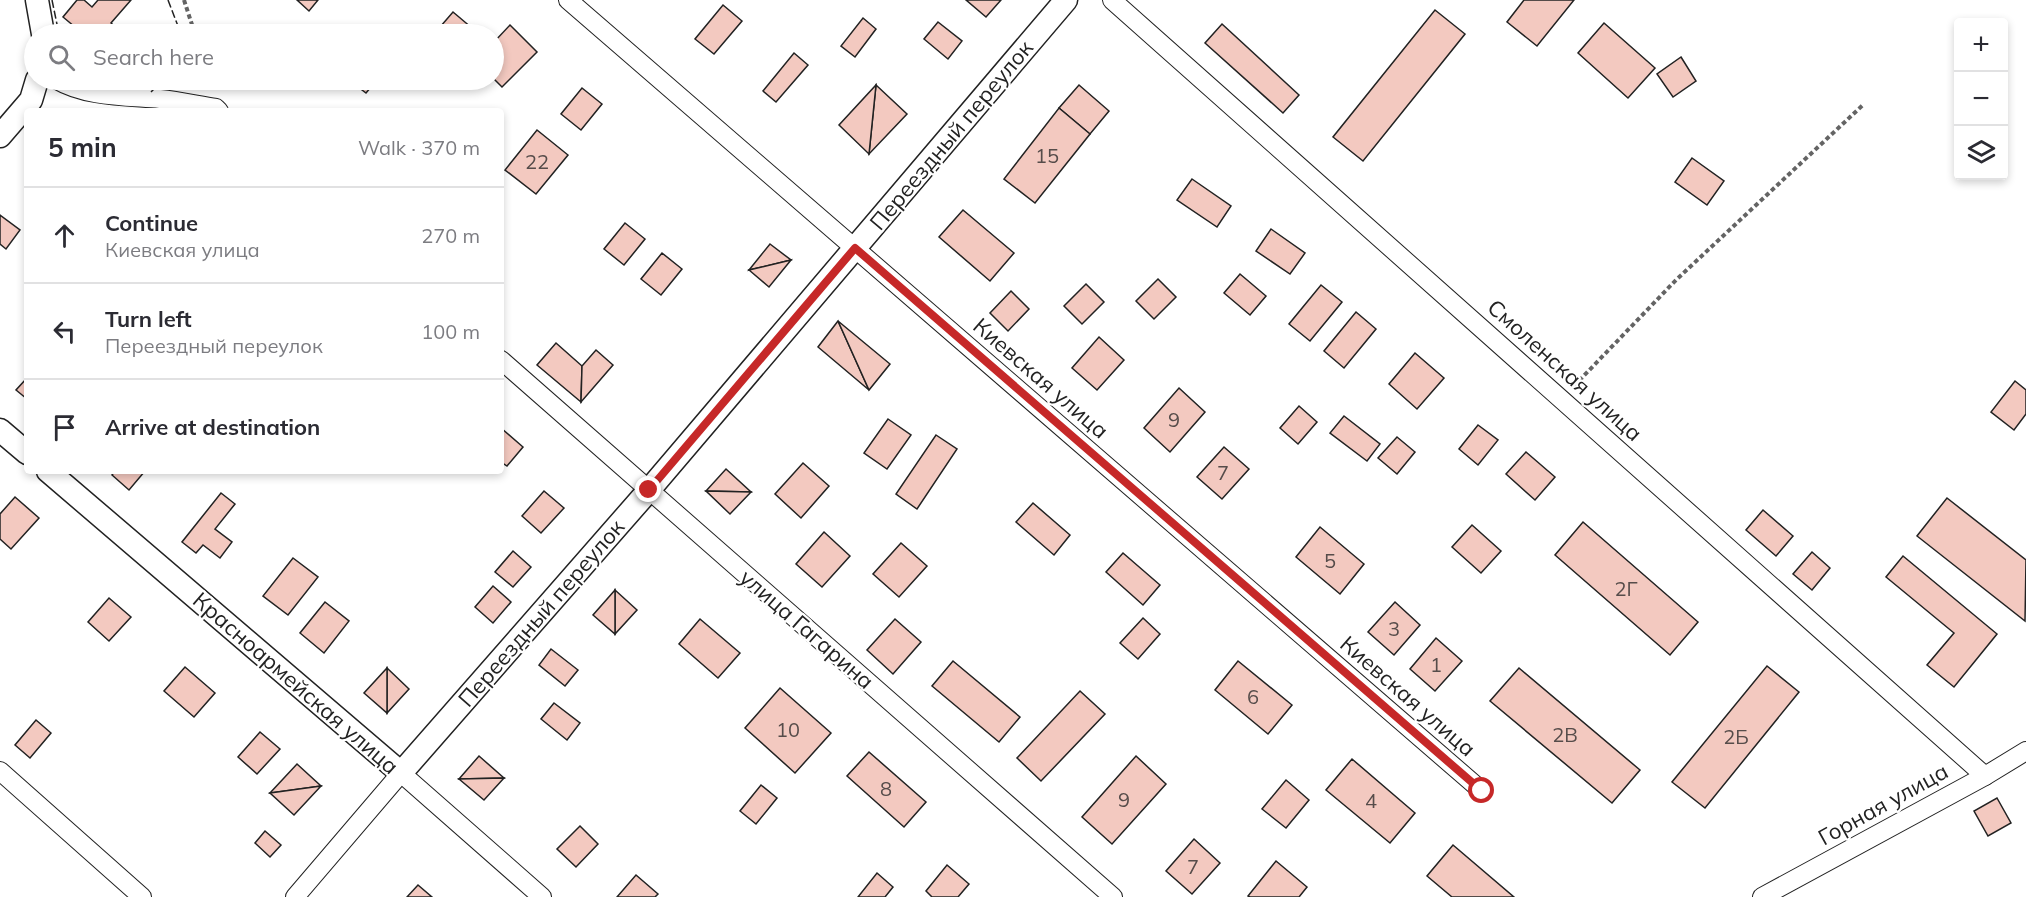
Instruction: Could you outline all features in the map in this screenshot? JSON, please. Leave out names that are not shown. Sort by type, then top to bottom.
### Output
[{"type":"street","points":[[37,0],[41,24]]},
{"type":"street","name":"Киевская улица","points":[[568,0],[1482,791]]},
{"type":"street","name":"Переездный переулок","points":[[295,897],[649,490],[1066,0]]},
{"type":"street","name":"Смоленская улица","points":[[1112,0],[1985,776]]},
{"type":"street","points":[[0,136],[34,90]]},
{"type":"street","points":[[83,90],[216,108]]},
{"type":"street","name":"улица Гагарина","points":[[504,363],[1113,897]]},
{"type":"street","points":[[0,430],[24,450]]},
{"type":"street","name":"Красноармейская улица","points":[[52,474],[401,773],[542,897]]},
{"type":"street","name":"Горная улица","points":[[1762,897],[1985,776],[2026,751]]},
{"type":"street","points":[[0,771],[142,897]]},
{"type":"path","points":[[184,0],[192,24]]},
{"type":"path","points":[[1562,399],[1676,280],[1864,104]]},
{"type":"building","points":[[77,0],[84,0],[92,7],[98,0],[131,0],[112,24],[71,24],[63,17]]},
{"type":"building","points":[[297,0],[318,0],[309,11]]},
{"type":"building","points":[[966,0],[1001,0],[986,17]]},
{"type":"building","points":[[1524,0],[1574,0],[1537,46],[1507,22]]},
{"type":"building","points":[[723,5],[742,21],[714,54],[695,39]]},
{"type":"building","points":[[1435,10],[1465,34],[1363,161],[1333,137]]},
{"type":"building","points":[[453,12],[467,24],[443,24]]},
{"type":"building","points":[[863,18],[876,29],[855,57],[841,46]]},
{"type":"building","points":[[938,22],[962,41],[948,59],[924,39]]},
{"type":"building","points":[[1604,23],[1655,68],[1628,98],[1578,53]]},
{"type":"building","points":[[1222,24],[1299,95],[1283,113],[1205,43]]},
{"type":"building","points":[[510,25],[537,52],[504,85],[504,31]]},
{"type":"building","points":[[794,53],[808,65],[776,102],[763,91]]},
{"type":"building","points":[[1681,57],[1696,81],[1673,97],[1657,74]]},
{"type":"building","points":[[876,85],[907,114],[869,154]]},
{"type":"building","points":[[876,85],[869,154],[839,125]]},
{"type":"building","points":[[1079,85],[1109,111],[1090,134],[1059,108]]},
{"type":"building","points":[[582,88],[602,104],[581,130],[561,114]]},
{"type":"building","points":[[1059,108],[1090,134],[1035,203],[1004,179]]},
{"type":"building","points":[[537,130],[568,155],[536,194],[505,170]]},
{"type":"building","points":[[1692,158],[1724,181],[1707,205],[1675,182]]},
{"type":"building","points":[[1192,179],[1231,206],[1217,227],[1177,200]]},
{"type":"building","points":[[963,210],[1014,253],[990,281],[939,237]]},
{"type":"building","points":[[0,215],[20,230],[6,249],[0,244]]},
{"type":"building","points":[[625,223],[645,239],[624,265],[604,249]]},
{"type":"building","points":[[1271,229],[1305,253],[1290,274],[1256,251]]},
{"type":"building","points":[[770,244],[791,260],[749,270]]},
{"type":"building","points":[[662,253],[682,269],[661,295],[641,279]]},
{"type":"building","points":[[791,260],[769,287],[749,270]]},
{"type":"building","points":[[1240,274],[1266,296],[1250,315],[1224,293]]},
{"type":"building","points":[[1158,279],[1176,297],[1154,319],[1136,301]]},
{"type":"building","points":[[1086,284],[1104,302],[1082,324],[1064,306]]},
{"type":"building","points":[[1321,285],[1342,302],[1310,341],[1289,324]]},
{"type":"building","points":[[1011,291],[1029,309],[1008,331],[990,313]]},
{"type":"building","points":[[1356,312],[1376,329],[1344,368],[1324,351]]},
{"type":"building","points":[[838,321],[869,390],[818,347]]},
{"type":"building","points":[[838,321],[890,364],[869,390]]},
{"type":"building","points":[[1099,337],[1124,360],[1097,390],[1072,368]]},
{"type":"building","points":[[556,343],[582,366],[581,402],[537,365]]},
{"type":"building","points":[[596,350],[613,365],[581,402],[582,366]]},
{"type":"building","points":[[1415,353],[1444,378],[1417,409],[1389,384]]},
{"type":"building","points":[[24,381],[24,397],[16,390]]},
{"type":"building","points":[[2015,381],[2026,390],[2026,414],[2014,430],[1991,412]]},
{"type":"building","points":[[1179,388],[1205,412],[1170,452],[1144,428]]},
{"type":"building","points":[[1299,406],[1317,422],[1298,444],[1280,428]]},
{"type":"building","points":[[1344,416],[1380,444],[1367,461],[1330,433]]},
{"type":"building","points":[[888,419],[911,435],[887,469],[864,453]]},
{"type":"building","points":[[1478,425],[1498,440],[1478,465],[1459,449]]},
{"type":"building","points":[[504,431],[523,447],[507,466],[504,464]]},
{"type":"building","points":[[936,435],[957,449],[917,509],[896,494]]},
{"type":"building","points":[[1397,437],[1415,452],[1397,474],[1378,458]]},
{"type":"building","points":[[1224,447],[1249,469],[1222,499],[1197,477]]},
{"type":"building","points":[[1526,452],[1555,477],[1535,500],[1506,474]]},
{"type":"building","points":[[803,463],[829,486],[801,518],[775,494]]},
{"type":"building","points":[[726,469],[751,492],[706,491]]},
{"type":"building","points":[[113,474],[142,474],[129,490]]},
{"type":"building","points":[[544,491],[564,508],[541,533],[522,516]]},
{"type":"building","points":[[706,491],[751,492],[730,514]]},
{"type":"building","points":[[221,493],[235,504],[215,529],[232,542],[220,558],[203,545],[196,553],[182,542]]},
{"type":"building","points":[[15,497],[39,518],[11,549],[0,539],[0,514]]},
{"type":"building","points":[[1947,498],[2026,560],[2025,621],[1917,536]]},
{"type":"building","points":[[1033,503],[1070,535],[1054,555],[1016,522]]},
{"type":"building","points":[[1763,510],[1793,536],[1776,556],[1746,530]]},
{"type":"building","points":[[1583,522],[1698,622],[1670,655],[1555,555]]},
{"type":"building","points":[[1472,525],[1501,551],[1481,573],[1452,547]]},
{"type":"building","points":[[1320,527],[1364,564],[1340,594],[1296,557]]},
{"type":"building","points":[[824,532],[850,556],[822,587],[796,564]]},
{"type":"building","points":[[901,543],[927,566],[899,597],[873,574]]},
{"type":"building","points":[[513,551],[531,567],[513,587],[495,572]]},
{"type":"building","points":[[1812,552],[1830,568],[1812,590],[1793,574]]},
{"type":"building","points":[[1123,553],[1160,585],[1143,605],[1106,572]]},
{"type":"building","points":[[1903,556],[1997,634],[1954,687],[1927,665],[1954,633],[1886,577]]},
{"type":"building","points":[[293,558],[318,577],[288,615],[263,596]]},
{"type":"building","points":[[493,586],[511,602],[493,623],[475,607]]},
{"type":"building","points":[[615,590],[637,610],[615,634]]},
{"type":"building","points":[[615,590],[615,634],[593,615]]},
{"type":"building","points":[[109,598],[131,617],[109,641],[88,622]]},
{"type":"building","points":[[325,602],[349,621],[324,653],[300,633]]},
{"type":"building","points":[[1395,602],[1420,625],[1394,655],[1368,632]]},
{"type":"building","points":[[1143,618],[1160,634],[1138,659],[1120,643]]},
{"type":"building","points":[[700,619],[740,653],[718,678],[679,644]]},
{"type":"building","points":[[895,619],[921,642],[893,674],[867,650]]},
{"type":"building","points":[[1436,638],[1462,661],[1435,691],[1410,669]]},
{"type":"building","points":[[551,649],[578,670],[565,686],[539,665]]},
{"type":"building","points":[[953,661],[1020,717],[999,742],[932,686]]},
{"type":"building","points":[[1238,661],[1292,705],[1268,734],[1215,690]]},
{"type":"building","points":[[1767,666],[1799,692],[1705,808],[1672,782]]},
{"type":"building","points":[[185,667],[215,693],[194,717],[164,691]]},
{"type":"building","points":[[387,668],[409,689],[387,713]]},
{"type":"building","points":[[387,668],[387,713],[364,693]]},
{"type":"building","points":[[1519,668],[1640,770],[1612,803],[1490,701]]},
{"type":"building","points":[[780,688],[831,733],[795,773],[745,728]]},
{"type":"building","points":[[1080,691],[1105,714],[1041,781],[1017,758]]},
{"type":"building","points":[[554,703],[580,723],[567,740],[541,719]]},
{"type":"building","points":[[36,720],[51,733],[30,758],[15,745]]},
{"type":"building","points":[[260,732],[280,749],[257,774],[238,757]]},
{"type":"building","points":[[869,752],[926,802],[904,827],[847,776]]},
{"type":"building","points":[[479,756],[504,778],[459,779]]},
{"type":"building","points":[[1136,756],[1166,784],[1112,844],[1082,817]]},
{"type":"building","points":[[1352,759],[1415,813],[1390,843],[1326,790]]},
{"type":"building","points":[[297,764],[321,786],[270,793]]},
{"type":"building","points":[[504,778],[484,800],[459,779]]},
{"type":"building","points":[[1286,780],[1309,800],[1286,828],[1262,809]]},
{"type":"building","points":[[761,785],[777,798],[756,824],[740,811]]},
{"type":"building","points":[[321,786],[294,815],[270,793]]},
{"type":"building","points":[[1997,798],[2011,823],[1988,836],[1974,811]]},
{"type":"building","points":[[580,826],[598,844],[576,867],[557,849]]},
{"type":"building","points":[[265,831],[281,845],[270,857],[255,843]]},
{"type":"building","points":[[1194,839],[1220,863],[1192,894],[1166,871]]},
{"type":"building","points":[[1453,845],[1514,897],[1452,897],[1427,876]]},
{"type":"building","points":[[1276,861],[1307,887],[1299,897],[1248,896]]},
{"type":"building","points":[[947,865],[969,884],[958,897],[932,897],[926,891]]},
{"type":"building","points":[[877,873],[893,887],[885,897],[858,897]]},
{"type":"building","points":[[636,875],[658,894],[655,897],[617,897]]},
{"type":"building","points":[[418,885],[432,897],[407,897]]},
{"type":"fence","points":[[52,0],[57,24]]},
{"type":"fence","points":[[168,0],[177,24]]},
{"type":"route","points":[[649,490],[855,248],[1482,791]]}]
